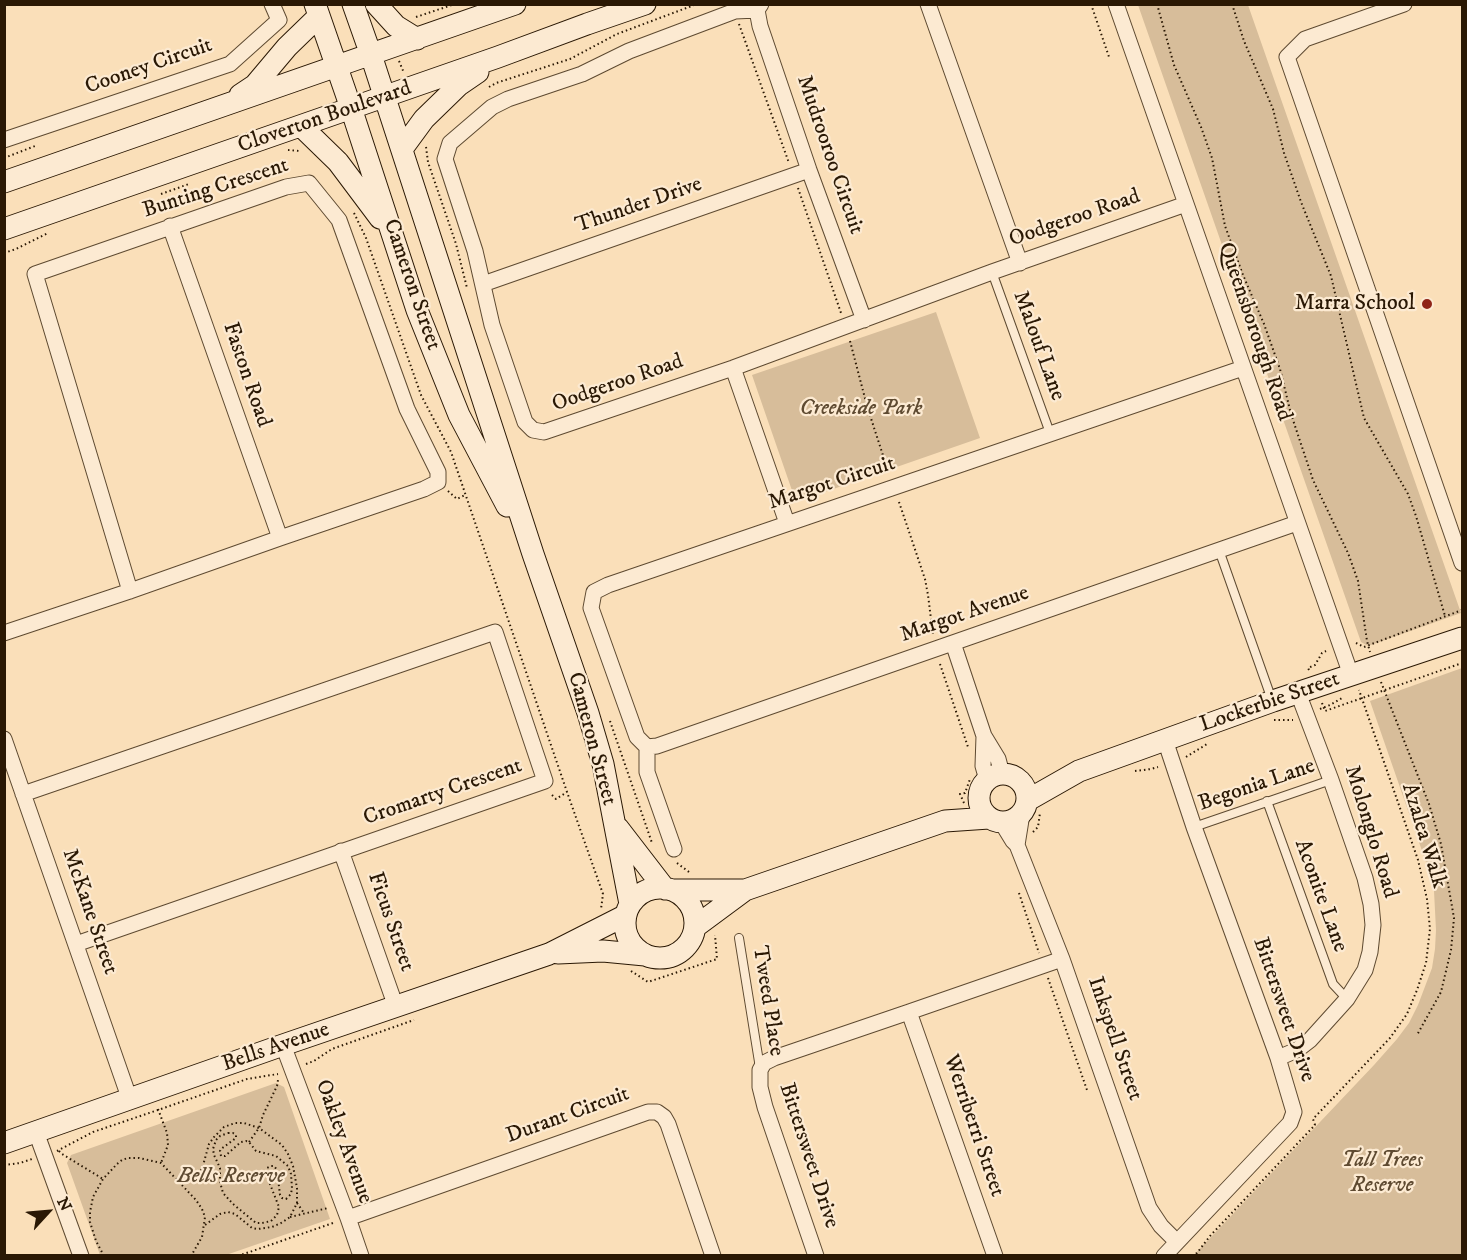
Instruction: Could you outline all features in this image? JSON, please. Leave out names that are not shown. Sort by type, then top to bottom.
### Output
[{"type":"street","name":"Cooney Circuit","points":[[4,140],[230,64],[279,20],[272,4]]},
{"type":"street","name":"Cameron Street","points":[[353,4],[533,554],[588,713],[600,754],[614,822],[628,910]]},
{"type":"street","points":[[376,4],[396,26],[415,29]]},
{"type":"street","name":"Cloverton Boulevard","points":[[4,182],[371,55],[415,29],[515,4]]},
{"type":"street","name":"Cloverton Boulevard","points":[[4,229],[645,4]]},
{"type":"street","points":[[928,4],[1020,263]]},
{"type":"street","name":"Queensborough Road","points":[[1116,4],[1356,686]]},
{"type":"street","points":[[1404,4],[1305,39],[1287,57],[1462,563]]},
{"type":"street","name":"Oodgeroo Road","points":[[759,7],[735,11],[629,51],[582,74],[492,106],[450,143],[445,159],[475,251],[492,325],[525,422],[533,430],[544,432],[733,368],[992,272],[1186,204]]},
{"type":"street","name":"Mudrooroo Circuit","points":[[759,7],[760,26],[809,170],[864,320]]},
{"type":"street","name":"Cameron Street","points":[[317,10],[417,310],[459,415],[533,554]]},
{"type":"street","points":[[222,106],[255,85],[317,10]]},
{"type":"street","points":[[402,149],[424,119],[459,85],[498,57]]},
{"type":"street","points":[[301,126],[338,162],[394,238]]},
{"type":"street","name":"Thunder Drive","points":[[483,284],[809,170]]},
{"type":"street","name":"Bunting Crescent","points":[[130,591],[36,274],[170,226],[286,187],[309,183],[339,220],[407,409],[438,472],[438,482]]},
{"type":"street","name":"Faston Road","points":[[170,226],[280,538]]},
{"type":"street","points":[[733,368],[787,523]]},
{"type":"street","name":"Margot Circuit","points":[[646,747],[637,737],[591,608],[594,592],[608,585],[787,523],[1243,368]]},
{"type":"street","points":[[4,633],[424,489],[438,482]]},
{"type":"street","name":"Margot Avenue","points":[[646,747],[657,746],[1297,523]]},
{"type":"street","name":"Cromarty Crescent","points":[[23,794],[495,632],[545,781],[76,944]]},
{"type":"street","name":"Lockerbie Street","points":[[1079,771],[1165,740],[1272,711],[1298,693],[1356,686],[1376,666],[1462,638]]},
{"type":"street","points":[[953,643],[984,736],[998,759],[979,803],[982,811],[995,820]]},
{"type":"street","name":"Molonglo Road","points":[[1278,1058],[1297,1050],[1310,1040],[1347,999],[1365,970],[1373,925],[1365,878],[1298,693]]},
{"type":"street","name":"McKane Street","points":[[4,740],[130,1100]]},
{"type":"street","name":"Bittersweet Drive","points":[[1164,1256],[1290,1123],[1294,1112],[1278,1058],[1165,740]]},
{"type":"street","points":[[646,747],[647,772],[674,855]]},
{"type":"street","points":[[945,821],[987,784],[1079,771]]},
{"type":"street","points":[[695,927],[744,890],[945,821],[1010,822],[1079,771]]},
{"type":"street","points":[[987,784],[1024,784],[1030,808],[1017,842]]},
{"type":"street","name":"Inkspell Street","points":[[995,820],[1013,841],[1017,842],[1062,958],[1149,1208],[1161,1226],[1177,1242]]},
{"type":"street","points":[[549,954],[603,951],[667,958],[686,947],[692,938],[695,916],[691,906],[683,897],[669,889],[614,822]]},
{"type":"street","name":"Ficus Street","points":[[341,852],[396,1007]]},
{"type":"street","points":[[549,954],[597,930],[628,910],[639,895],[649,890],[744,890]]},
{"type":"street","points":[[628,910],[626,927],[629,939],[636,949],[645,955]]},
{"type":"street","name":"Bells Avenue","points":[[4,1143],[130,1100],[155,1101],[283,1045],[549,954]]},
{"type":"street","name":"Bittersweet Drive","points":[[816,1256],[765,1107],[760,1087],[760,1070],[764,1063],[1062,958]]},
{"type":"street","name":"Werriberri Street","points":[[909,1012],[995,1256]]},
{"type":"street","name":"Oakley Avenue","points":[[283,1045],[361,1256]]},
{"type":"street","name":"Durant Circuit","points":[[348,1218],[648,1112],[657,1112],[668,1124],[714,1256]]},
{"type":"street","points":[[36,1132],[52,1153],[81,1256]]},
{"type":"lane","name":"Malouf Lane","points":[[992,272],[1050,433]]},
{"type":"lane","points":[[1219,550],[1272,711]]},
{"type":"lane","name":"Begonia Lane","points":[[1194,826],[1331,780]]},
{"type":"lane","name":"Aconite Lane","points":[[1267,801],[1333,984],[1347,999]]},
{"type":"lane","name":"Tweed Place","points":[[739,938],[760,1070]]},
{"type":"path","points":[[415,29],[455,4]]},
{"type":"path","points":[[488,88],[496,83],[570,59],[617,34],[698,4]]},
{"type":"path","points":[[1091,4],[1109,57]]},
{"type":"path","points":[[1156,4],[1174,65],[1212,158],[1226,226],[1280,369],[1291,414],[1313,480],[1348,554],[1358,581],[1367,641],[1430,804],[1442,844],[1454,918],[1451,951],[1441,992],[1418,1035]]},
{"type":"path","points":[[1232,4],[1244,41],[1273,109],[1284,153],[1301,202],[1331,276],[1364,418],[1408,494],[1445,616]]},
{"type":"path","points":[[735,11],[846,327],[867,406],[925,579],[935,649],[971,756]]},
{"type":"path","points":[[425,144],[428,162],[456,244],[470,297]]},
{"type":"path","points":[[353,212],[366,238],[421,395],[451,452],[603,894],[601,912],[594,921],[597,930]]},
{"type":"path","points":[[438,482],[457,499],[465,495]]},
{"type":"path","points":[[1272,711],[1290,721],[1330,705],[1356,686]]},
{"type":"path","name":"Azalea Walk","points":[[1192,1256],[1315,1125],[1313,1119],[1390,1038],[1407,1014],[1426,963],[1430,929],[1428,899],[1418,860],[1356,686]]},
{"type":"path","points":[[607,712],[654,848]]},
{"type":"path","points":[[1132,771],[1150,770],[1173,762],[1191,755],[1209,743]]},
{"type":"path","points":[[987,784],[960,794],[965,793],[970,782],[987,784]]},
{"type":"path","points":[[1017,842],[1038,827],[1030,808]]},
{"type":"path","points":[[674,855],[700,879],[704,890]]},
{"type":"path","points":[[625,967],[648,982],[717,959],[714,913]]},
{"type":"path","points":[[4,1165],[20,1163],[52,1153],[155,1101],[292,1070],[314,1061],[332,1049],[420,1018]]},
{"type":"path","points":[[249,1142],[259,1128],[278,1080]]},
{"type":"path","points":[[155,1101],[167,1133],[168,1145],[160,1163]]},
{"type":"path","points":[[178,1182],[192,1180],[198,1174],[202,1169],[209,1145],[224,1127],[244,1123],[259,1128],[282,1145],[288,1154],[290,1165],[291,1174],[291,1194],[286,1199],[282,1198],[277,1170],[274,1166],[269,1166],[266,1170],[279,1212],[271,1221],[256,1223],[233,1204],[223,1192],[220,1168],[213,1148],[217,1136],[228,1132],[236,1135],[236,1138],[221,1149],[221,1156],[225,1156],[243,1141],[249,1142],[256,1151],[276,1156],[290,1165],[297,1188],[297,1203],[290,1217]]},
{"type":"path","points":[[209,1145],[213,1148]]},
{"type":"path","points":[[52,1153],[62,1154],[103,1179]]},
{"type":"path","points":[[104,1256],[96,1241],[90,1222],[90,1212],[93,1197],[103,1179],[122,1160],[139,1158],[160,1163],[196,1200],[210,1221]]},
{"type":"path","points":[[292,1188],[297,1188]]},
{"type":"path","points":[[297,1203],[304,1213]]},
{"type":"path","points":[[205,1224],[220,1214],[232,1212],[252,1228],[258,1229],[272,1227],[290,1217],[328,1208]]},
{"type":"path","points":[[191,1256],[202,1237],[206,1217]]},
{"type":"path","points":[[238,1256],[333,1223]]},
{"type":"path","points":[[196,1249],[198,1256]]},
{"type":"green space","points":[[1138,5],[1248,5],[1461,613],[1368,646],[1361,642]]},
{"type":"green space","name":"Creekside Park","points":[[936,312],[980,438],[796,502],[752,375]]},
{"type":"green space","name":"Tall Trees Reserve","points":[[1462,668],[1462,1255],[1194,1255],[1374,1065],[1409,1023],[1418,1005],[1432,968],[1435,949],[1434,891],[1370,701]]},
{"type":"green space","name":"Bells Reserve","points":[[276,1083],[284,1087],[330,1219],[226,1255],[100,1255],[67,1163],[71,1155]]},
{"type":"place","name":"Marra School","points":[[1427,304]]}]
